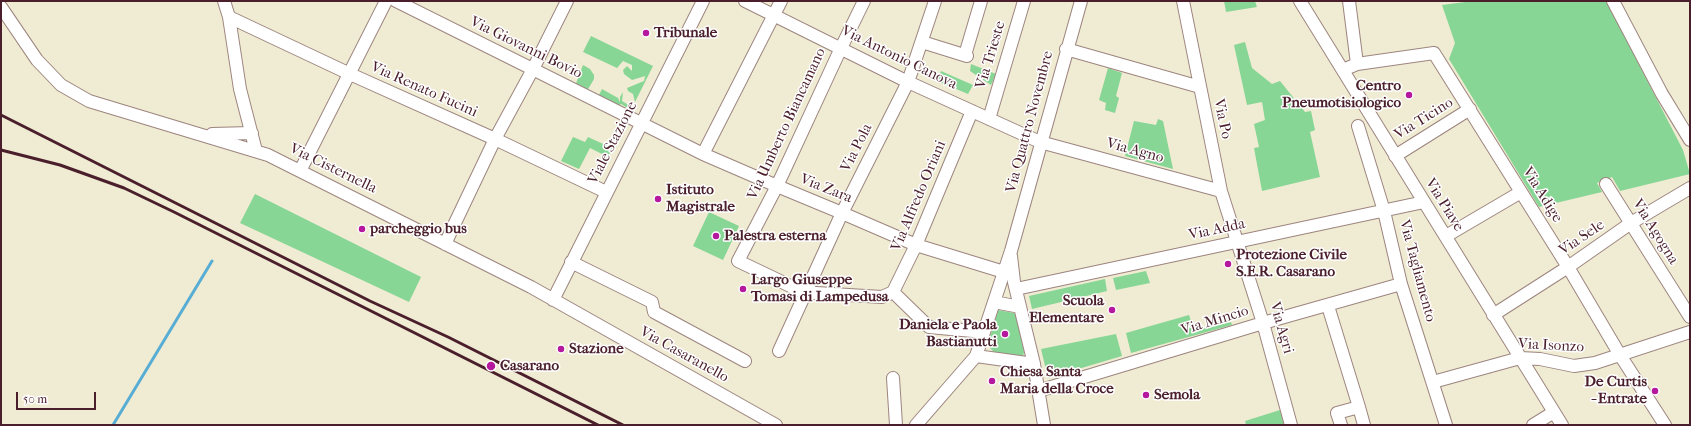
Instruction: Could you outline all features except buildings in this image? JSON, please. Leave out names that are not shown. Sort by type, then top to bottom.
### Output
[{"type":"street","points":[[224,1],[229,17],[240,89],[256,151]]},
{"type":"street","points":[[300,171],[386,1]]},
{"type":"street","name":"Via Giovanni Bovio","points":[[396,1],[641,123]]},
{"type":"street","points":[[446,244],[495,139],[533,69],[567,1]]},
{"type":"street","name":"Viale Stazione","points":[[553,300],[703,1]]},
{"type":"street","name":"Via Antonio Canova","points":[[745,1],[908,82],[1040,142]]},
{"type":"street","points":[[703,154],[781,1]]},
{"type":"street","name":"Via Umberto Biancamano","points":[[805,293],[738,261],[776,186],[864,1]]},
{"type":"street","name":"Via Pola","points":[[779,351],[842,212],[908,82],[934,1]]},
{"type":"street","points":[[922,42],[966,56],[981,1]]},
{"type":"street","name":"Via Trieste","points":[[989,119],[1024,1]]},
{"type":"street","name":"Via Quattro Novembre","points":[[976,356],[1011,251],[1066,49],[1081,1]]},
{"type":"street","name":"Via Po","points":[[1183,1],[1221,190],[1237,242]]},
{"type":"street","name":"Via Piave","points":[[1300,1],[1562,425]]},
{"type":"street","points":[[1342,70],[1357,64],[1349,1]]},
{"type":"street","points":[[1613,1],[1662,94],[1690,140]]},
{"type":"street","name":"Via Cisternella","points":[[1,7],[37,60],[61,85],[89,102],[256,151],[300,171],[446,244],[531,287],[553,300]]},
{"type":"street","name":"Via Renato Fucini","points":[[229,17],[350,74],[495,139],[606,192]]},
{"type":"street","points":[[1066,49],[1200,88]]},
{"type":"street","name":"Via Adige","points":[[1357,64],[1434,53],[1568,267],[1620,355],[1665,425]]},
{"type":"street","name":"Via Ticino","points":[[1395,156],[1470,109]]},
{"type":"street","name":"Via Alfredo Oriani","points":[[893,292],[916,245],[972,111]]},
{"type":"street","name":"Via Zara","points":[[641,123],[703,154],[776,186],[842,212],[916,245],[1004,272]]},
{"type":"street","name":"Via Tagliamento","points":[[1358,126],[1384,211],[1402,284],[1446,425]]},
{"type":"street","points":[[199,134],[252,133]]},
{"type":"street","name":"Via Agno","points":[[1040,142],[1221,190]]},
{"type":"street","name":"Via Agogna","points":[[1606,184],[1690,317]]},
{"type":"street","name":"Via Sele","points":[[1493,315],[1568,267],[1631,224],[1690,188]]},
{"type":"street","points":[[1446,236],[1521,192]]},
{"type":"street","name":"Via Adda","points":[[1016,289],[1424,202]]},
{"type":"street","name":"Via Agri","points":[[1237,242],[1263,324],[1291,425]]},
{"type":"street","name":"Via Quattro Novembre","points":[[1011,251],[1016,289],[1034,364],[1044,425]]},
{"type":"street","points":[[571,262],[652,302],[654,312],[745,361]]},
{"type":"street","name":"Via Mincio","points":[[1038,391],[1402,284]]},
{"type":"street","points":[[805,293],[882,297],[893,292],[929,327],[984,332]]},
{"type":"street","name":"Via Casaranello","points":[[553,300],[776,425]]},
{"type":"street","points":[[994,302],[1020,307]]},
{"type":"street","points":[[1328,306],[1364,425]]},
{"type":"street","name":"Via Isonzo","points":[[1433,382],[1520,358],[1540,359],[1574,366],[1595,364],[1690,332]]},
{"type":"street","points":[[916,425],[976,356],[1034,364]]},
{"type":"street","points":[[893,378],[896,425]]},
{"type":"street","points":[[1341,425],[1338,413],[1359,407]]},
{"type":"street","points":[[1533,425],[1554,412]]},
{"type":"green space","points":[[1224,1],[1255,1],[1257,7],[1226,12]]},
{"type":"green space","points":[[1473,1],[1606,1],[1683,150],[1690,174],[1620,191],[1612,177],[1597,183],[1602,192],[1539,207],[1449,59],[1455,43],[1442,5]]},
{"type":"green space","points":[[591,36],[653,66],[635,102],[633,94],[628,91],[627,88],[644,81],[645,76],[632,80],[624,74],[623,70],[627,66],[632,71],[632,65],[623,61],[617,68],[583,52]]},
{"type":"green space","points":[[1245,42],[1252,68],[1272,84],[1280,81],[1305,112],[1311,111],[1315,130],[1310,132],[1320,177],[1262,191],[1254,148],[1259,147],[1254,124],[1265,120],[1262,102],[1247,105],[1234,45]]},
{"type":"green space","points":[[971,64],[996,74],[991,85],[970,71]]},
{"type":"green space","points":[[583,65],[590,69],[594,75],[594,79],[587,91],[575,86]]},
{"type":"green space","points":[[1108,68],[1122,73],[1116,96],[1119,98],[1115,113],[1105,110],[1106,103],[1099,100]]},
{"type":"green space","points":[[941,71],[973,85],[968,94],[937,81]]},
{"type":"green space","points":[[602,89],[618,98],[620,102],[620,97],[623,92],[622,101],[627,104],[632,104],[631,107],[626,107],[621,104],[618,106],[598,97]]},
{"type":"green space","points":[[1158,119],[1163,121],[1173,169],[1125,156],[1134,121],[1156,125]]},
{"type":"green space","points":[[573,137],[585,142],[588,137],[612,148],[608,157],[590,148],[579,169],[561,161]]},
{"type":"green space","points":[[255,194],[421,277],[409,302],[240,223]]},
{"type":"green space","name":"Palestra esterna","points":[[709,212],[739,226],[723,260],[693,246]]},
{"type":"green space","points":[[1146,271],[1150,283],[1116,290],[1113,278]]},
{"type":"green space","points":[[1105,279],[1107,291],[1032,309],[1029,296]]},
{"type":"green space","points":[[998,310],[1014,313],[1016,315],[1024,352],[1023,357],[996,354],[989,347],[988,344]]},
{"type":"green space","points":[[1189,315],[1194,331],[1231,322],[1232,325],[1131,353],[1126,333]]},
{"type":"green space","points":[[1116,334],[1122,356],[1048,378],[1041,349]]},
{"type":"green space","points":[[1280,410],[1284,425],[1246,425],[1245,421]]},
{"type":"waterway","points":[[113,425],[212,261]]},
{"type":"railway","points":[[1,115],[370,301],[448,337],[623,425]]},
{"type":"railway","points":[[1,150],[60,165],[124,188],[598,425]]},
{"type":"place","name":"Tribunale","points":[[646,33]]},
{"type":"place","name":"Centro Pneumotisiologico","points":[[1409,95]]},
{"type":"place","name":"Istituto Magistrale","points":[[658,199]]},
{"type":"place","name":"parcheggio bus","points":[[362,229]]},
{"type":"place","name":"Palestra esterna","points":[[716,236]]},
{"type":"place","name":"Protezione Civile S.E.R. Casarano","points":[[1228,264]]},
{"type":"place","name":"Largo Giuseppe Tomasi di Lampedusa","points":[[743,289]]},
{"type":"place","name":"Scuola Elementare","points":[[1112,310]]},
{"type":"place","name":"Daniela e Paola Bastianutti","points":[[1005,334]]},
{"type":"place","name":"Stazione","points":[[561,349]]},
{"type":"place","name":"Casarano","points":[[491,366]]},
{"type":"place","name":"Chiesa Santa Maria della Croce","points":[[992,381]]},
{"type":"place","name":"De Curtis - Entrate","points":[[1655,391]]},
{"type":"place","name":"Semola","points":[[1146,395]]}]
